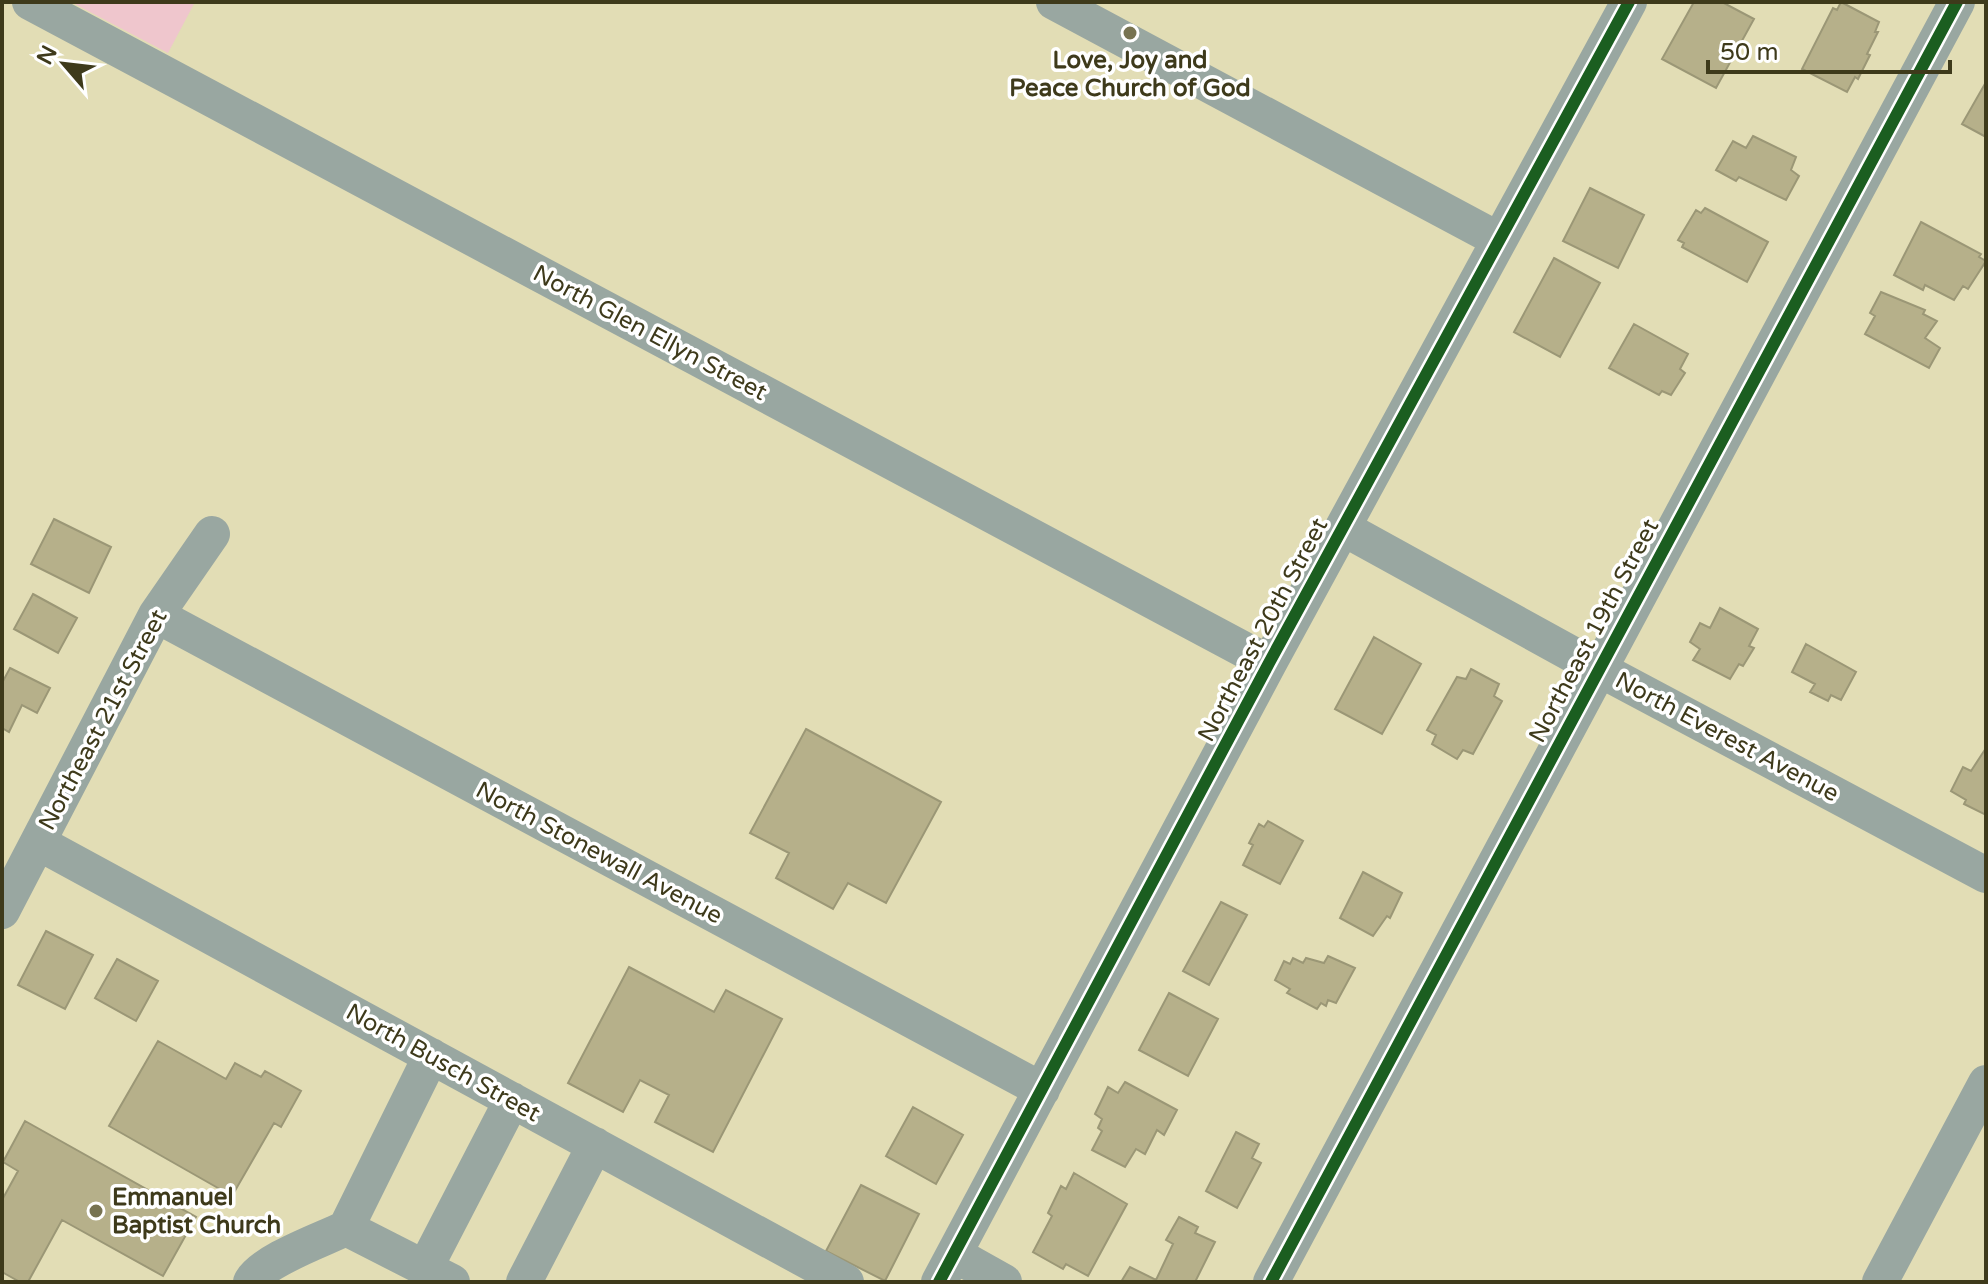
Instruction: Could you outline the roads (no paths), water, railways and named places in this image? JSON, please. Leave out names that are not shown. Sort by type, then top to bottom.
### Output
[{"type":"street","name":"North Glen Ellyn Street","points":[[30,2],[1269,663]]},
{"type":"street","points":[[1054,2],[1499,240]]},
{"type":"street","name":"Northeast 20th Street","points":[[947,1268],[1269,663],[1629,2]]},
{"type":"street","name":"Northeast 19th Street","points":[[1271,1282],[1957,2]]},
{"type":"street","name":"North Everest Avenue","points":[[1343,528],[1599,669],[1986,875]]},
{"type":"street","name":"Northeast 21st Street","points":[[2,911],[156,615],[212,534]]},
{"type":"street","name":"North Stonewall Avenue","points":[[156,615],[1042,1090]]},
{"type":"street","name":"North Busch Street","points":[[39,843],[846,1282]]},
{"type":"street","points":[[251,1282],[256,1273],[270,1265],[346,1228],[431,1056]]},
{"type":"street","points":[[1880,1282],[1986,1083]]},
{"type":"street","points":[[346,1228],[438,1275],[512,1100]]},
{"type":"street","points":[[524,1282],[595,1145]]},
{"type":"street","points":[[947,1268],[1004,1282]]},
{"type":"place","name":"Love, Joy and Peace Church of God","points":[[1130,33]]},
{"type":"place","name":"Emmanuel Baptist Church","points":[[96,1211]]}]
